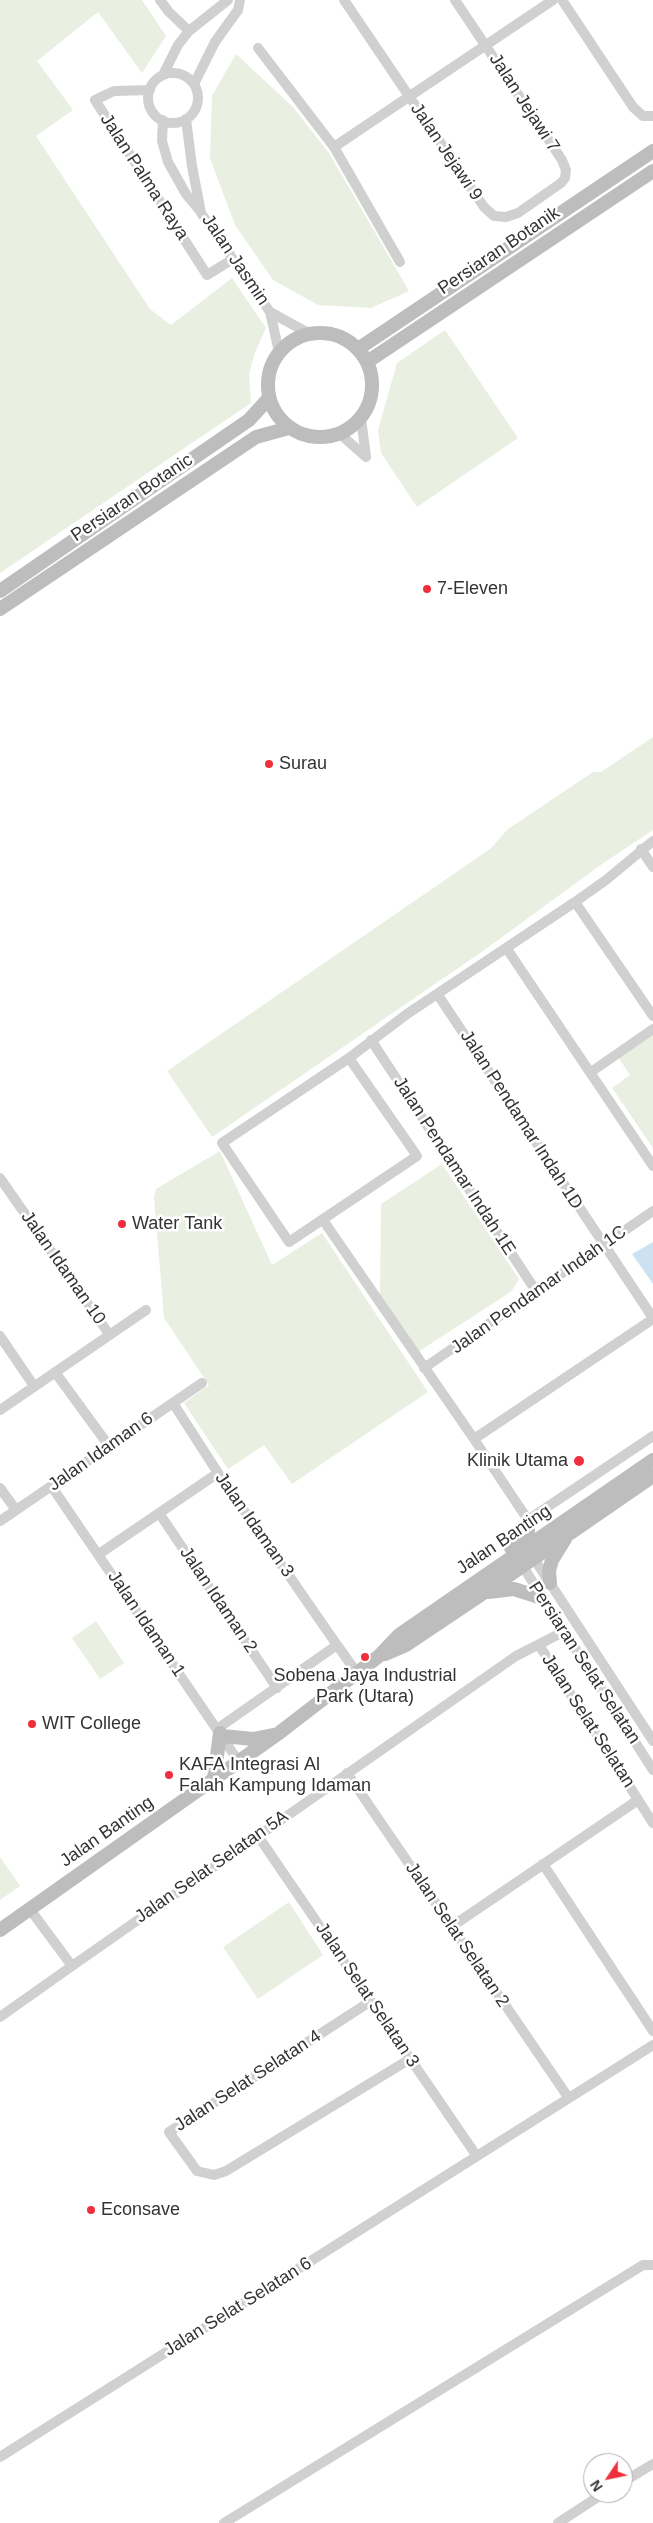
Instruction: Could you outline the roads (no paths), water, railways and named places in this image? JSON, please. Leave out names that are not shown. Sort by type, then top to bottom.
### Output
[{"type":"main road","points":[[358,349],[653,151]]},
{"type":"main road","name":"Persiaran Botanik","points":[[367,362],[653,171]]},
{"type":"main road","points":[[310,334],[335,335],[358,349],[367,362],[372,376],[369,406],[361,419],[340,434],[314,438],[290,428],[274,410],[269,398],[268,382],[271,366],[279,352],[288,344],[310,334]]},
{"type":"main road","name":"Persiaran Botanic","points":[[0,591],[250,420],[269,398]]},
{"type":"main road","name":"Persiaran Botanic","points":[[0,609],[256,437],[290,428]]},
{"type":"main road","name":"Jalan Banting","points":[[0,1930],[279,1733],[358,1673],[399,1636],[481,1587],[653,1460]]},
{"type":"main road","name":"Jalan Banting","points":[[524,1557],[572,1531],[653,1476]]},
{"type":"main road","points":[[528,1520],[528,1531],[524,1539],[495,1560],[481,1587],[514,1589],[542,1598]]},
{"type":"main road","points":[[550,1584],[549,1571],[552,1560],[572,1531]]},
{"type":"main road","points":[[214,1780],[220,1733],[253,1739],[279,1733]]},
{"type":"street","points":[[160,0],[169,12],[189,31]]},
{"type":"street","points":[[163,75],[181,74],[194,84],[198,104],[186,120],[170,123],[162,120],[150,108],[150,90],[155,81],[163,75],[178,45],[189,31],[228,0]]},
{"type":"street","points":[[194,84],[215,42],[238,10],[240,0]]},
{"type":"street","name":"Jalan Jejawi 9","points":[[344,0],[484,207]]},
{"type":"street","name":"Jalan Jejawi 7","points":[[455,0],[562,160],[566,170],[565,178],[518,213],[494,216],[484,207]]},
{"type":"street","points":[[334,147],[553,0]]},
{"type":"street","points":[[562,0],[633,107],[643,116],[653,116]]},
{"type":"street","points":[[258,48],[334,147],[400,262]]},
{"type":"street","name":"Jalan Palma Raya","points":[[150,90],[114,91],[96,100],[207,275],[233,260]]},
{"type":"street","points":[[162,120],[162,141],[168,162],[186,194],[201,213]]},
{"type":"street","name":"Jalan Jasmin","points":[[186,120],[201,213],[270,312],[279,352]]},
{"type":"street","name":"Jalan Jasmin","points":[[270,312],[310,334]]},
{"type":"street","points":[[340,434],[366,457],[361,419]]},
{"type":"street","points":[[349,1058],[417,1156],[289,1242],[222,1143],[575,902],[653,842]]},
{"type":"street","points":[[641,850],[653,867]]},
{"type":"street","points":[[575,902],[653,1016]]},
{"type":"street","points":[[507,949],[653,1166]]},
{"type":"street","name":"Jalan Pendamar Indah 1D","points":[[438,995],[653,1319]]},
{"type":"street","points":[[591,1072],[653,1029]]},
{"type":"street","name":"Jalan Pendamar Indah 1E","points":[[371,1040],[536,1291]]},
{"type":"street","name":"Jalan Idaman 10","points":[[0,1178],[109,1334]]},
{"type":"street","name":"Jalan Pendamar Indah 1C","points":[[424,1368],[653,1211]]},
{"type":"street","points":[[323,1220],[528,1520],[653,1436]]},
{"type":"street","points":[[0,1410],[146,1310]]},
{"type":"street","points":[[474,1439],[653,1319]]},
{"type":"street","points":[[0,1336],[34,1386]]},
{"type":"street","points":[[56,1372],[109,1446]]},
{"type":"street","name":"Jalan Idaman 6","points":[[0,1521],[202,1383]]},
{"type":"street","name":"Jalan Idaman 3","points":[[173,1403],[218,1473],[358,1673]]},
{"type":"street","points":[[99,1554],[218,1473]]},
{"type":"street","name":"Jalan Idaman 1","points":[[52,1487],[239,1762]]},
{"type":"street","points":[[0,1488],[16,1510]]},
{"type":"street","name":"Jalan Idaman 2","points":[[159,1513],[277,1688]]},
{"type":"street","name":"Persiaran Selat Selatan","points":[[524,1557],[550,1584],[653,1741]]},
{"type":"street","name":"Persiaran Selat Selatan","points":[[524,1557],[542,1598],[653,1770]]},
{"type":"street","name":"Jalan Selat Selatan 5A","points":[[0,2017],[516,1656],[563,1632]]},
{"type":"street","points":[[220,1733],[277,1688],[338,1645]]},
{"type":"street","name":"Jalan Selat Selatan","points":[[539,1645],[653,1823]]},
{"type":"street","name":"Jalan Selat Selatan 2","points":[[347,1773],[568,2097]]},
{"type":"street","points":[[451,1927],[638,1800]]},
{"type":"street","name":"Jalan Selat Selatan 3","points":[[258,1836],[476,2155]]},
{"type":"street","points":[[543,1864],[653,2031]]},
{"type":"street","points":[[29,1908],[72,1966]]},
{"type":"street","name":"Jalan Selat Selatan 4","points":[[371,2001],[170,2132],[197,2171],[214,2175],[226,2171],[410,2059]]},
{"type":"street","name":"Jalan Selat Selatan 6","points":[[0,2457],[653,2045]]},
{"type":"street","points":[[224,2523],[643,2265],[653,2265]]},
{"type":"street","points":[[633,2476],[653,2464]]},
{"type":"street","points":[[558,2523],[589,2503]]},
{"type":"water","points":[[653,1242],[653,1284],[632,1254]]},
{"type":"place","name":"7-Eleven","points":[[427,589]]},
{"type":"place","name":"Surau","points":[[269,764]]},
{"type":"place","name":"Water Tank","points":[[122,1224]]},
{"type":"place","name":"Klinik Utama","points":[[579,1461]]},
{"type":"place","name":"Sobena Jaya Industrial Park (Utara)","points":[[365,1657]]},
{"type":"place","name":"WIT College","points":[[32,1724]]},
{"type":"place","name":"KAFA Integrasi Al Falah Kampung Idaman","points":[[169,1775]]},
{"type":"place","name":"Econsave","points":[[91,2210]]}]
